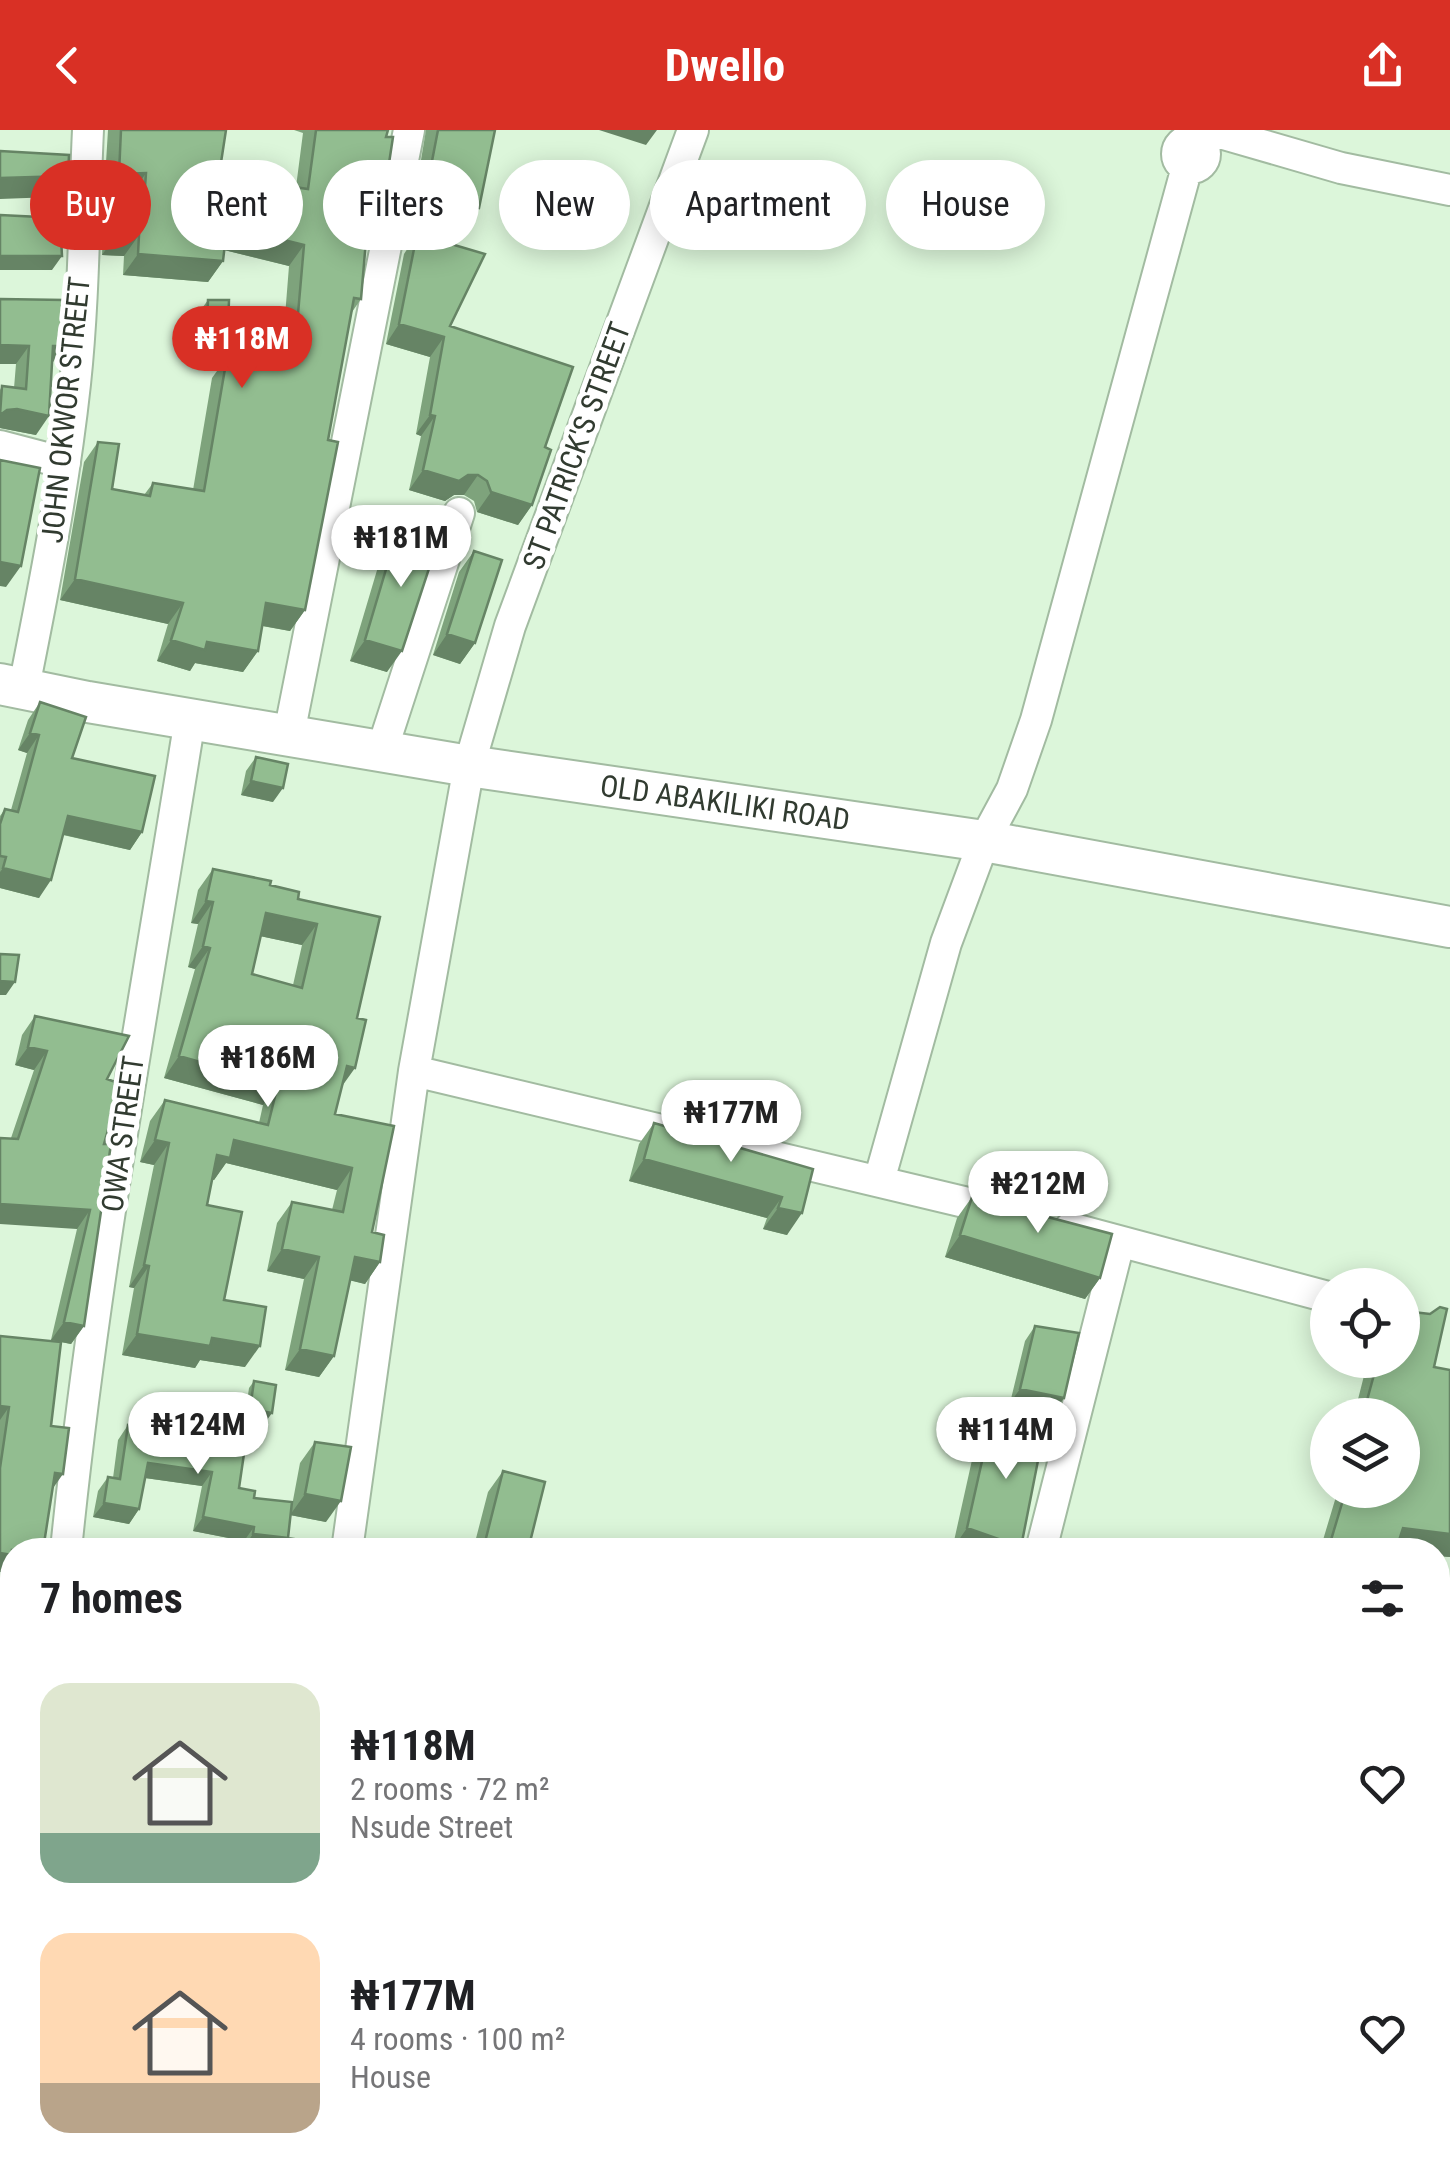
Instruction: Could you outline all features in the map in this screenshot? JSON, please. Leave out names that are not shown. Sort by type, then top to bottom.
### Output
[{"type":"main road","name":"OLD ABAKILIKI ROAD","points":[[12,685],[88,702],[469,766],[984,841],[1450,927]]},
{"type":"street","name":"JOHN OKWOR STREET","points":[[12,685],[52,546],[65,462],[76,378],[88,130]]},
{"type":"street","points":[[288,734],[409,130]]},
{"type":"street","name":"ST PATRICK'S STREET","points":[[349,1538],[414,1072],[469,766],[510,626],[692,130]]},
{"type":"street","points":[[879,1180],[946,943],[984,841],[1012,789],[1036,720],[1194,142],[1450,190]]},
{"type":"street","points":[[0,446],[65,462]]},
{"type":"street","points":[[382,750],[458,513]]},
{"type":"street","name":"OWA STREET","points":[[67,1538],[124,1112],[190,718]]},
{"type":"street","points":[[414,1072],[879,1180],[1310,1293]]},
{"type":"street","points":[[1044,1538],[1120,1243]]},
{"type":"building","points":[[121,130],[226,130],[221,160],[171,160],[171,250],[224,250],[223,261],[138,254],[138,250],[151,250],[151,160],[120,160]]},
{"type":"building","points":[[316,130],[388,130],[386,137],[393,137],[390,160],[323,160],[323,250],[365,250],[361,299],[354,298],[328,440],[338,442],[305,610],[266,603],[258,651],[207,642],[205,650],[171,640],[183,603],[75,579],[98,442],[119,444],[112,489],[150,496],[153,483],[204,491],[227,357],[285,366],[295,313],[298,314],[304,245],[303,188],[308,189]]},
{"type":"building","points":[[438,130],[495,130],[479,208],[479,160],[432,160]]},
{"type":"building","points":[[0,151],[69,155],[69,160],[30,160],[30,177],[0,178]]},
{"type":"building","points":[[0,215],[30,216],[30,250],[62,250],[62,256],[0,256]]},
{"type":"building","points":[[414,250],[471,250],[485,254],[450,326],[573,367],[545,447],[551,450],[532,505],[491,492],[487,481],[478,475],[468,475],[459,481],[423,470],[435,416],[430,415],[444,337],[399,324]]},
{"type":"building","points":[[0,299],[65,300],[64,346],[53,346],[49,416],[17,409],[0,415],[2,386],[26,389],[29,346],[0,345]]},
{"type":"building","points":[[208,300],[229,300],[228,326],[207,325]]},
{"type":"building","points":[[0,460],[40,468],[21,566],[0,562]]},
{"type":"building","points":[[398,529],[438,541],[402,651],[365,640]]},
{"type":"building","points":[[474,551],[502,560],[475,643],[447,634]]},
{"type":"building","points":[[40,702],[86,717],[72,758],[155,776],[142,832],[68,816],[51,880],[3,868],[6,857],[0,856],[0,824],[5,809],[18,812],[39,735],[30,733]]},
{"type":"building","points":[[256,757],[288,764],[283,788],[251,781]]},
{"type":"building","points":[[213,869],[271,881],[270,885],[299,892],[298,899],[380,917],[357,1018],[366,1020],[355,1068],[347,1066],[335,1114],[394,1126],[372,1232],[384,1235],[380,1262],[355,1257],[334,1356],[300,1349],[319,1257],[282,1249],[292,1202],[343,1212],[352,1168],[234,1140],[230,1158],[217,1155],[207,1205],[242,1212],[224,1300],[266,1307],[260,1346],[212,1338],[210,1346],[137,1334],[149,1266],[144,1265],[169,1143],[155,1140],[165,1100],[268,1125],[278,1084],[179,1056],[210,948],[203,946],[213,902],[206,901]],"holes":[[[266,913],[317,924],[302,988],[252,974]]]},
{"type":"building","points":[[0,954],[19,955],[15,982],[0,981]]},
{"type":"building","points":[[35,1016],[129,1036],[107,1079],[121,1084],[104,1144],[111,1144],[84,1326],[64,1322],[90,1210],[0,1204],[0,1138],[18,1139],[47,1051],[28,1047]]},
{"type":"building","points":[[654,1123],[813,1169],[802,1213],[778,1208],[782,1197],[644,1159]]},
{"type":"building","points":[[972,1197],[1112,1234],[1100,1278],[960,1235]]},
{"type":"building","points":[[1447,1309],[1434,1367],[1450,1370],[1450,1534],[1403,1528],[1400,1538],[1332,1538],[1341,1508],[1420,1508],[1420,1398],[1368,1398],[1373,1378],[1420,1378],[1420,1313]]},
{"type":"building","points":[[1035,1326],[1079,1333],[1064,1398],[1020,1389]]},
{"type":"building","points":[[0,1336],[61,1342],[51,1426],[69,1428],[63,1474],[55,1473],[45,1538],[0,1538],[0,1468],[9,1407],[0,1406]]},
{"type":"building","points":[[254,1381],[276,1385],[272,1413],[250,1409]]},
{"type":"building","points":[[991,1421],[1044,1430],[1023,1538],[995,1538],[967,1528]]},
{"type":"building","points":[[128,1425],[246,1440],[239,1488],[255,1491],[254,1498],[292,1502],[288,1538],[253,1534],[254,1527],[203,1517],[212,1472],[148,1463],[139,1509],[104,1503],[108,1477],[120,1479]]},
{"type":"building","points":[[315,1442],[351,1447],[341,1501],[305,1494]]},
{"type":"building","points":[[503,1471],[545,1482],[531,1538],[486,1538]]}]
